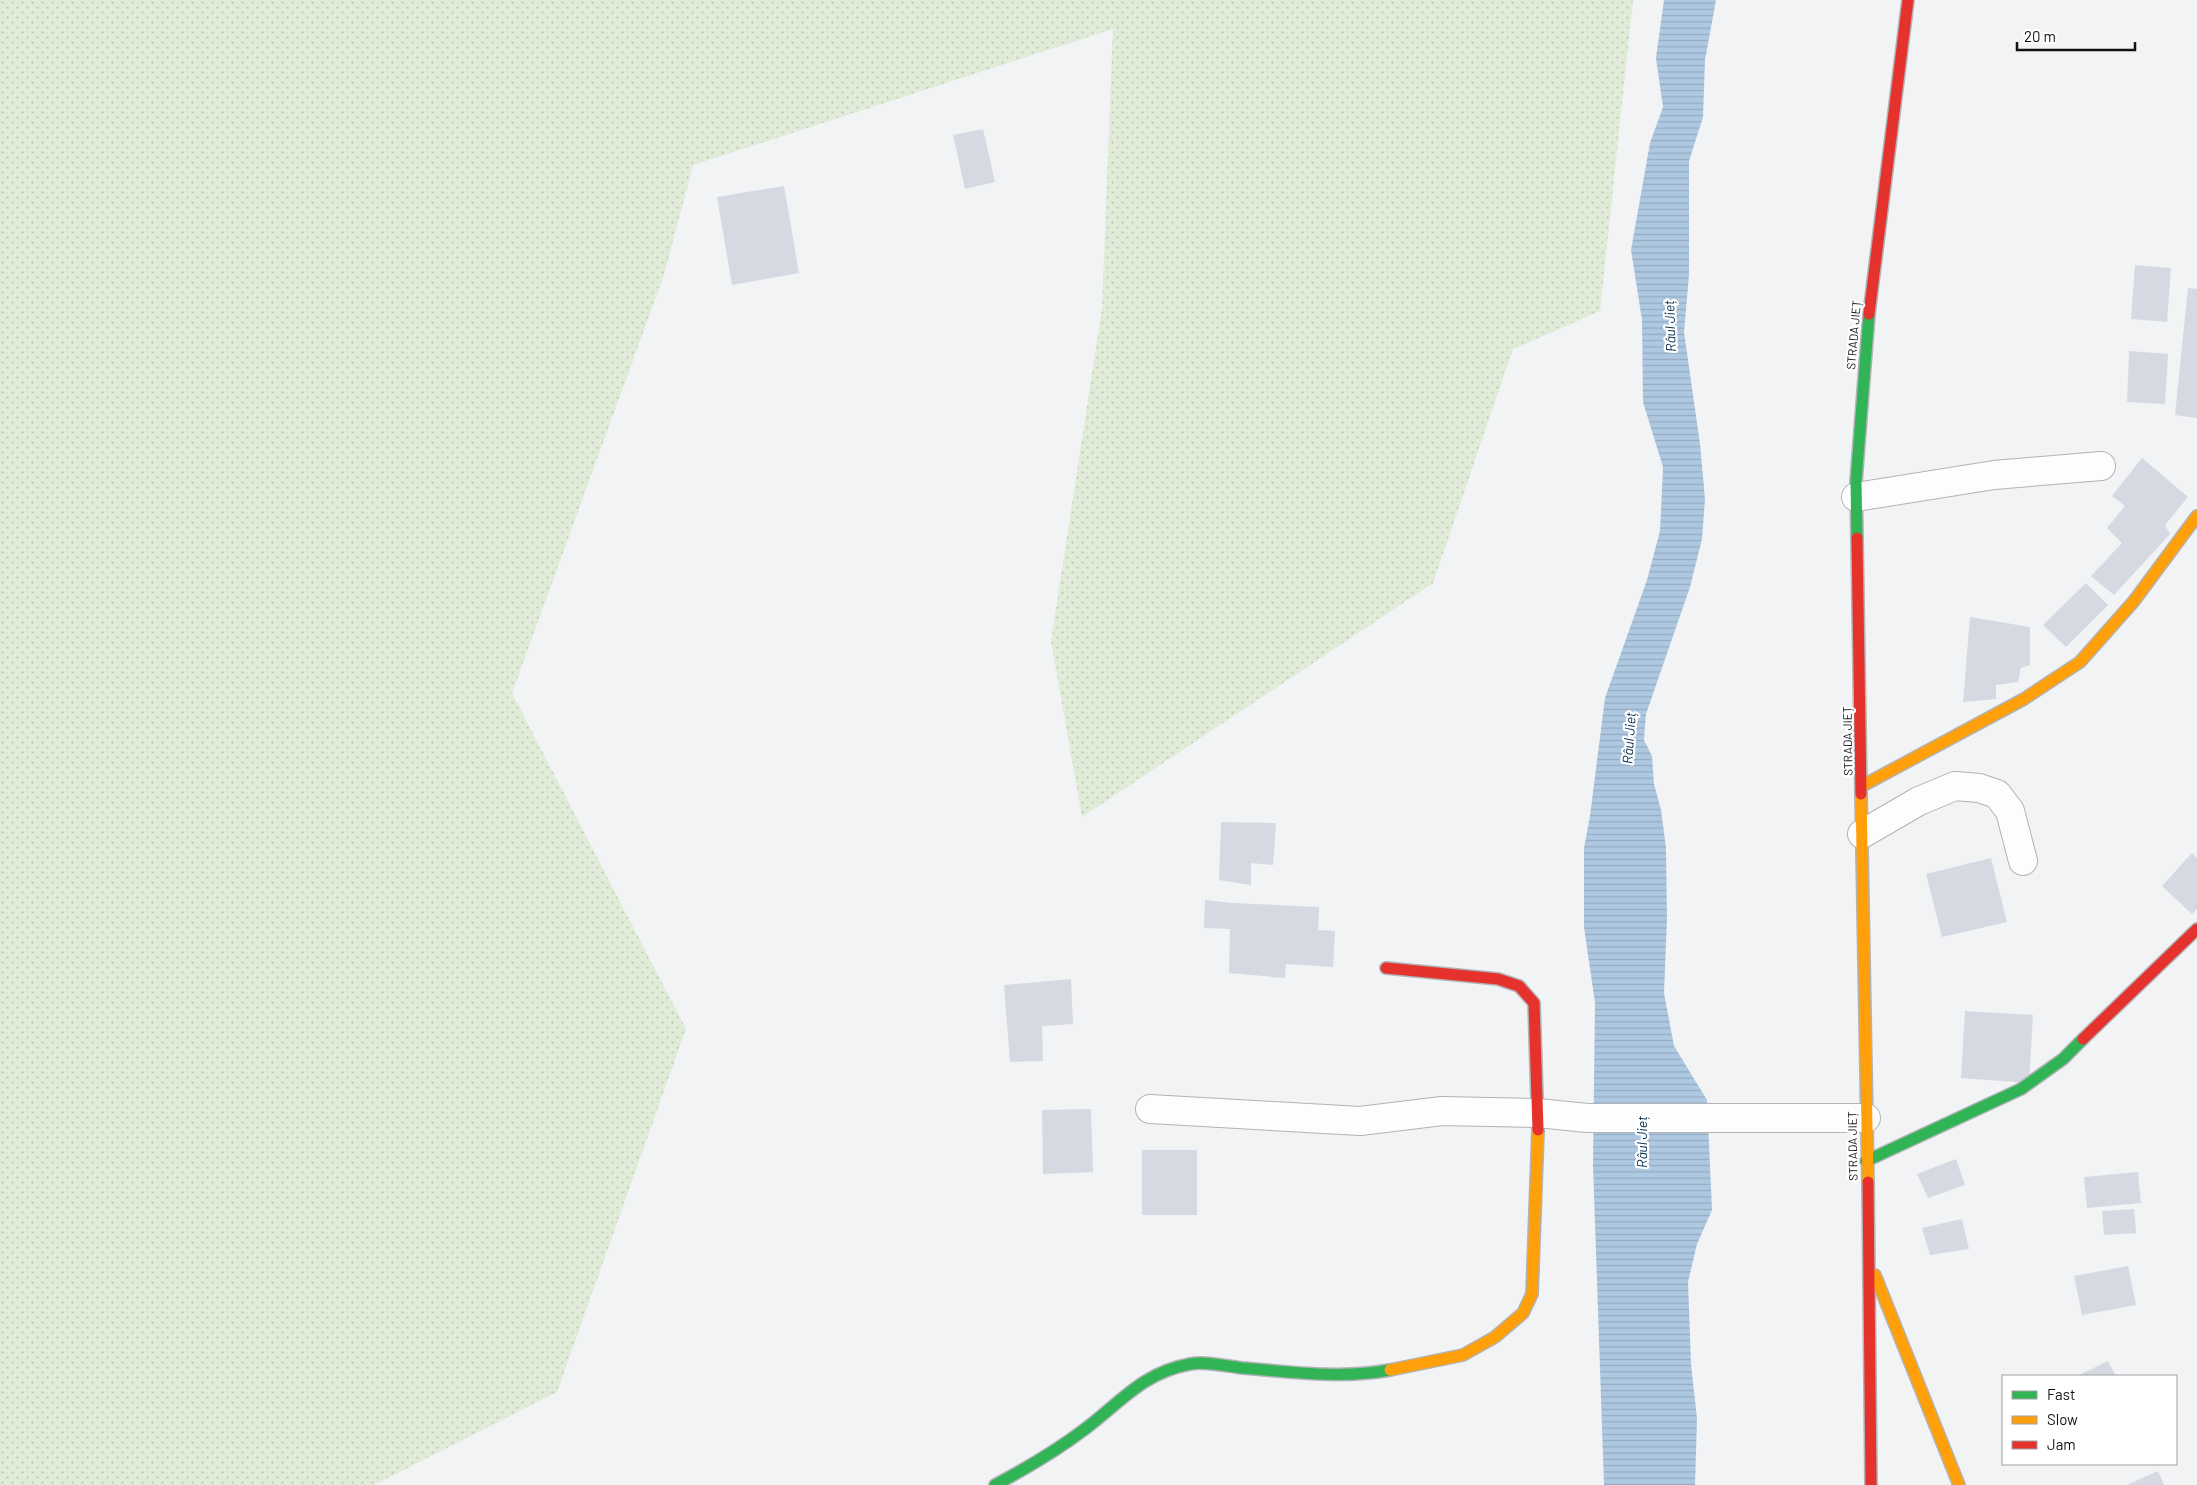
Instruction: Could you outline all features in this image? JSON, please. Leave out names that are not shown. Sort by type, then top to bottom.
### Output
[{"type":"street","name":"STRADA JIEȚ","points":[[1871,1485],[1856,482],[1872,278],[1908,0]]},
{"type":"street","points":[[1856,497],[1994,475],[2101,466]]},
{"type":"street","points":[[1862,786],[2024,699],[2080,662],[2134,601],[2197,516]]},
{"type":"street","points":[[1862,834],[1919,801],[1955,786],[1979,788],[1997,794],[2010,811],[2023,861]]},
{"type":"street","points":[[1866,1161],[2021,1089],[2063,1059],[2197,929]]},
{"type":"street","points":[[995,1485],[1039,1462],[1087,1428],[1129,1391],[1161,1371],[1192,1363],[1309,1374],[1368,1374],[1463,1355],[1495,1337],[1523,1313],[1532,1294],[1535,1256],[1538,1113],[1534,1003],[1519,986],[1498,979],[1386,968]]},
{"type":"street","points":[[1150,1109],[1360,1121],[1442,1111],[1538,1113],[1587,1118],[1866,1118]]},
{"type":"street","points":[[1869,1262],[1900,1333],[1959,1485]]},
{"type":"green space","points":[[0,0],[1633,0],[1600,311],[1513,349],[1433,583],[1082,817],[1051,641],[1102,308],[1113,29],[693,165],[664,275],[512,693],[686,1029],[557,1392],[374,1485],[0,1485]]},
{"type":"water","name":"Râul Jieț","points":[[1664,0],[1716,0],[1705,60],[1703,117],[1689,161],[1689,275],[1684,332],[1700,444],[1705,499],[1702,539],[1690,587],[1646,714],[1644,740],[1652,756],[1654,784],[1661,810],[1666,848],[1667,918],[1664,993],[1674,1046],[1707,1100],[1712,1210],[1697,1244],[1688,1282],[1691,1364],[1697,1419],[1695,1485],[1604,1485],[1593,1165],[1595,1003],[1584,927],[1584,848],[1590,816],[1605,698],[1647,580],[1660,531],[1663,467],[1643,402],[1642,320],[1631,250],[1650,143],[1663,107],[1656,58]]},
{"type":"building","points":[[983,129],[995,182],[965,189],[953,135]]},
{"type":"building","points":[[784,186],[799,273],[732,285],[717,197]]},
{"type":"building","points":[[2135,265],[2171,268],[2167,322],[2131,319]]},
{"type":"building","points":[[2188,288],[2197,289],[2197,418],[2175,415]]},
{"type":"building","points":[[2129,351],[2168,354],[2165,404],[2127,402]]},
{"type":"building","points":[[2142,458],[2188,497],[2165,525],[2170,534],[2114,595],[2091,576],[2122,543],[2107,528],[2125,506],[2112,496]]},
{"type":"building","points":[[2086,583],[2108,605],[2066,647],[2043,625]]},
{"type":"building","points":[[1970,617],[2030,627],[2030,665],[2021,668],[2018,682],[1996,685],[1996,699],[1963,702]]},
{"type":"building","points":[[1221,822],[1276,823],[1273,865],[1251,863],[1251,885],[1219,880]]},
{"type":"building","points":[[2192,853],[2197,858],[2197,909],[2192,914],[2162,886]]},
{"type":"building","points":[[1991,858],[2007,922],[1942,937],[1926,874]]},
{"type":"building","points":[[1205,900],[1319,907],[1318,930],[1335,931],[1333,967],[1286,964],[1285,978],[1229,973],[1230,929],[1204,928]]},
{"type":"building","points":[[1071,979],[1073,1024],[1042,1026],[1043,1061],[1010,1062],[1004,985]]},
{"type":"building","points":[[1965,1011],[2033,1015],[2029,1083],[1961,1078]]},
{"type":"building","points":[[1091,1109],[1093,1172],[1043,1174],[1042,1110]]},
{"type":"building","points":[[1142,1150],[1197,1150],[1197,1215],[1142,1215]]},
{"type":"building","points":[[1956,1159],[1965,1185],[1928,1198],[1917,1174]]},
{"type":"building","points":[[2138,1172],[2141,1203],[2087,1208],[2084,1177]]},
{"type":"building","points":[[2134,1209],[2136,1233],[2104,1235],[2102,1211]]},
{"type":"building","points":[[1962,1219],[1969,1249],[1930,1255],[1922,1228]]},
{"type":"building","points":[[2128,1266],[2136,1305],[2082,1315],[2074,1276]]},
{"type":"building","points":[[2108,1361],[2115,1375],[2079,1375]]},
{"type":"building","points":[[2158,1471],[2164,1485],[2127,1485]]},
{"type":"traffic: fast","points":[[1857,538],[1856,482],[1869,314]]},
{"type":"traffic: fast","points":[[1866,1161],[2021,1089],[2063,1059],[2083,1039]]},
{"type":"traffic: fast","points":[[995,1485],[1063,1445],[1145,1381],[1173,1368],[1202,1363],[1316,1374],[1372,1373],[1390,1370]]},
{"type":"traffic: slow","points":[[1862,786],[2024,699],[2080,662],[2134,601],[2197,516]]},
{"type":"traffic: slow","points":[[1861,794],[1868,1182]]},
{"type":"traffic: slow","points":[[1390,1370],[1463,1355],[1495,1337],[1523,1313],[1532,1294],[1538,1130]]},
{"type":"traffic: slow","points":[[1875,1275],[1959,1485]]},
{"type":"traffic: jam","points":[[1869,314],[1908,0]]},
{"type":"traffic: jam","points":[[1857,538],[1861,794]]},
{"type":"traffic: jam","points":[[2083,1039],[2197,929]]},
{"type":"traffic: jam","points":[[1386,968],[1498,979],[1519,986],[1534,1003],[1538,1130]]},
{"type":"traffic: jam","points":[[1868,1182],[1871,1485]]}]
